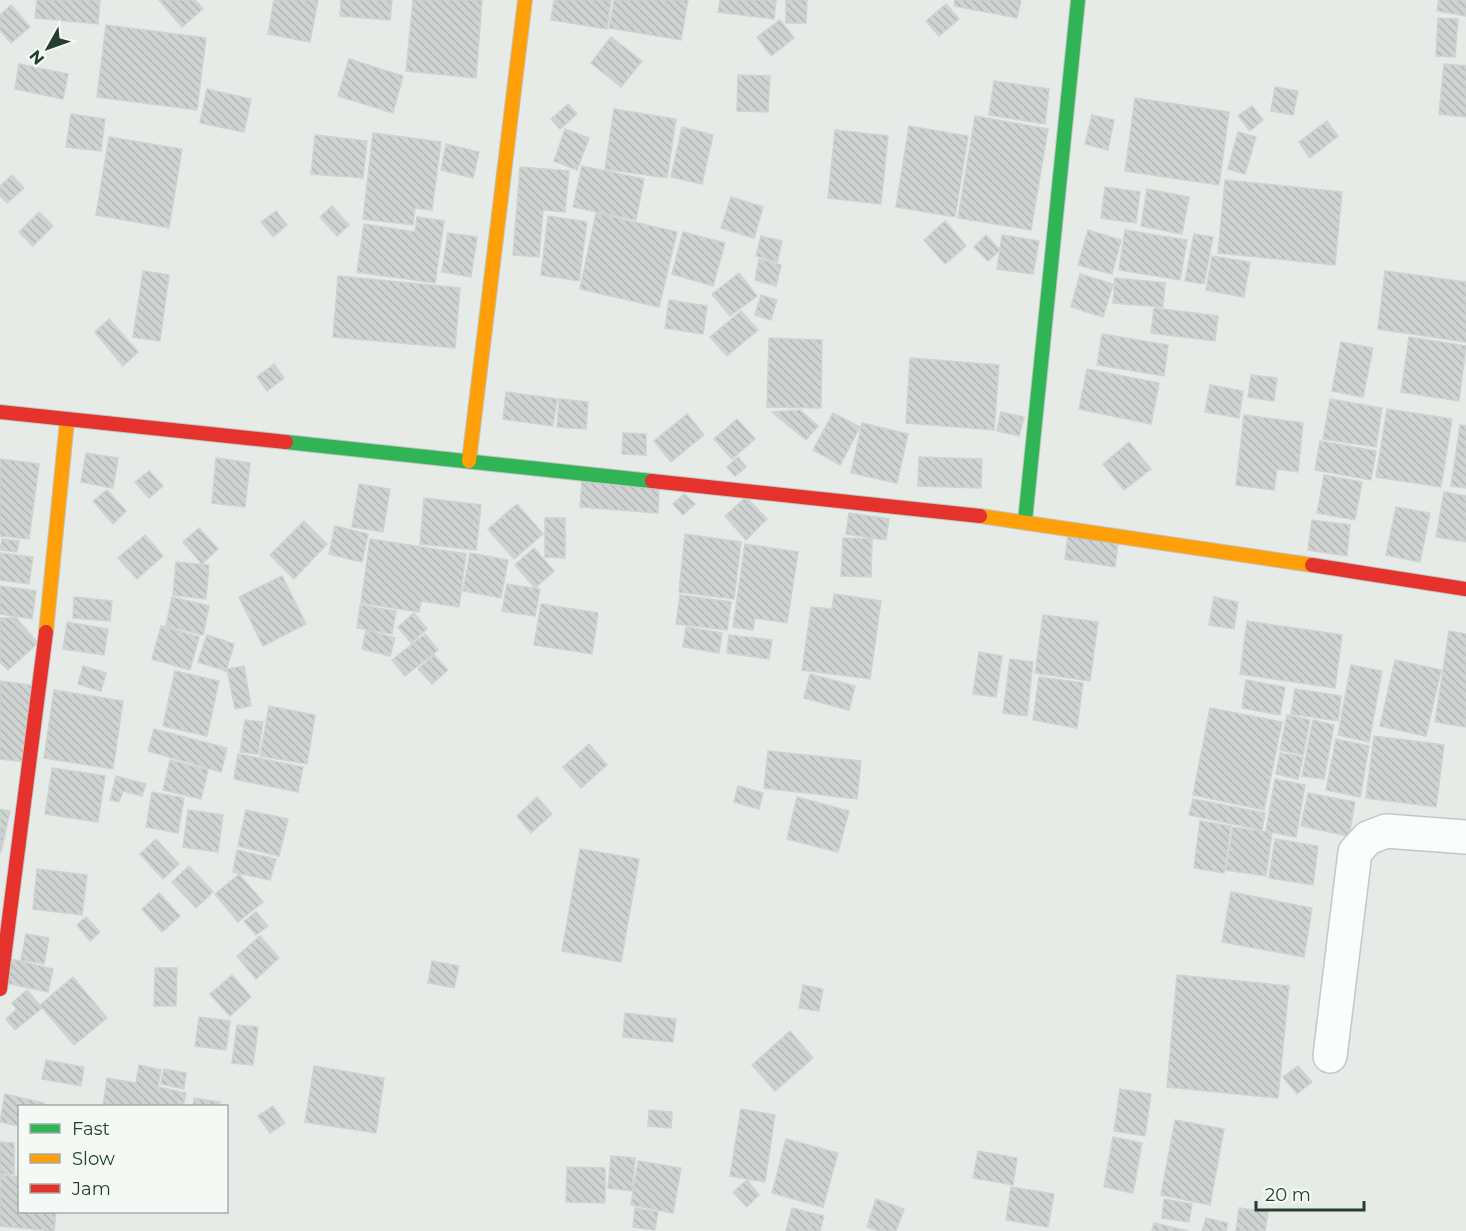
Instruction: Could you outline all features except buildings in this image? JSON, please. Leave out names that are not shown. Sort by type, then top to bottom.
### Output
[{"type":"street","points":[[470,461],[525,0]]},
{"type":"street","points":[[1025,521],[1078,0]]},
{"type":"street","points":[[0,412],[67,421],[470,461],[1025,521],[1466,589]]},
{"type":"street","points":[[0,989],[12,871],[29,776],[39,692],[67,421]]},
{"type":"street","points":[[1330,1056],[1355,852],[1368,838],[1386,831],[1466,837]]},
{"type":"traffic: fast","points":[[1025,521],[1078,0]]},
{"type":"traffic: fast","points":[[286,442],[652,481]]},
{"type":"traffic: slow","points":[[469,461],[525,0]]},
{"type":"traffic: slow","points":[[46,632],[67,421]]},
{"type":"traffic: slow","points":[[980,516],[1312,565]]},
{"type":"traffic: jam","points":[[0,412],[286,442]]},
{"type":"traffic: jam","points":[[652,481],[980,516]]},
{"type":"traffic: jam","points":[[1312,565],[1466,589]]},
{"type":"traffic: jam","points":[[0,989],[46,632]]}]
